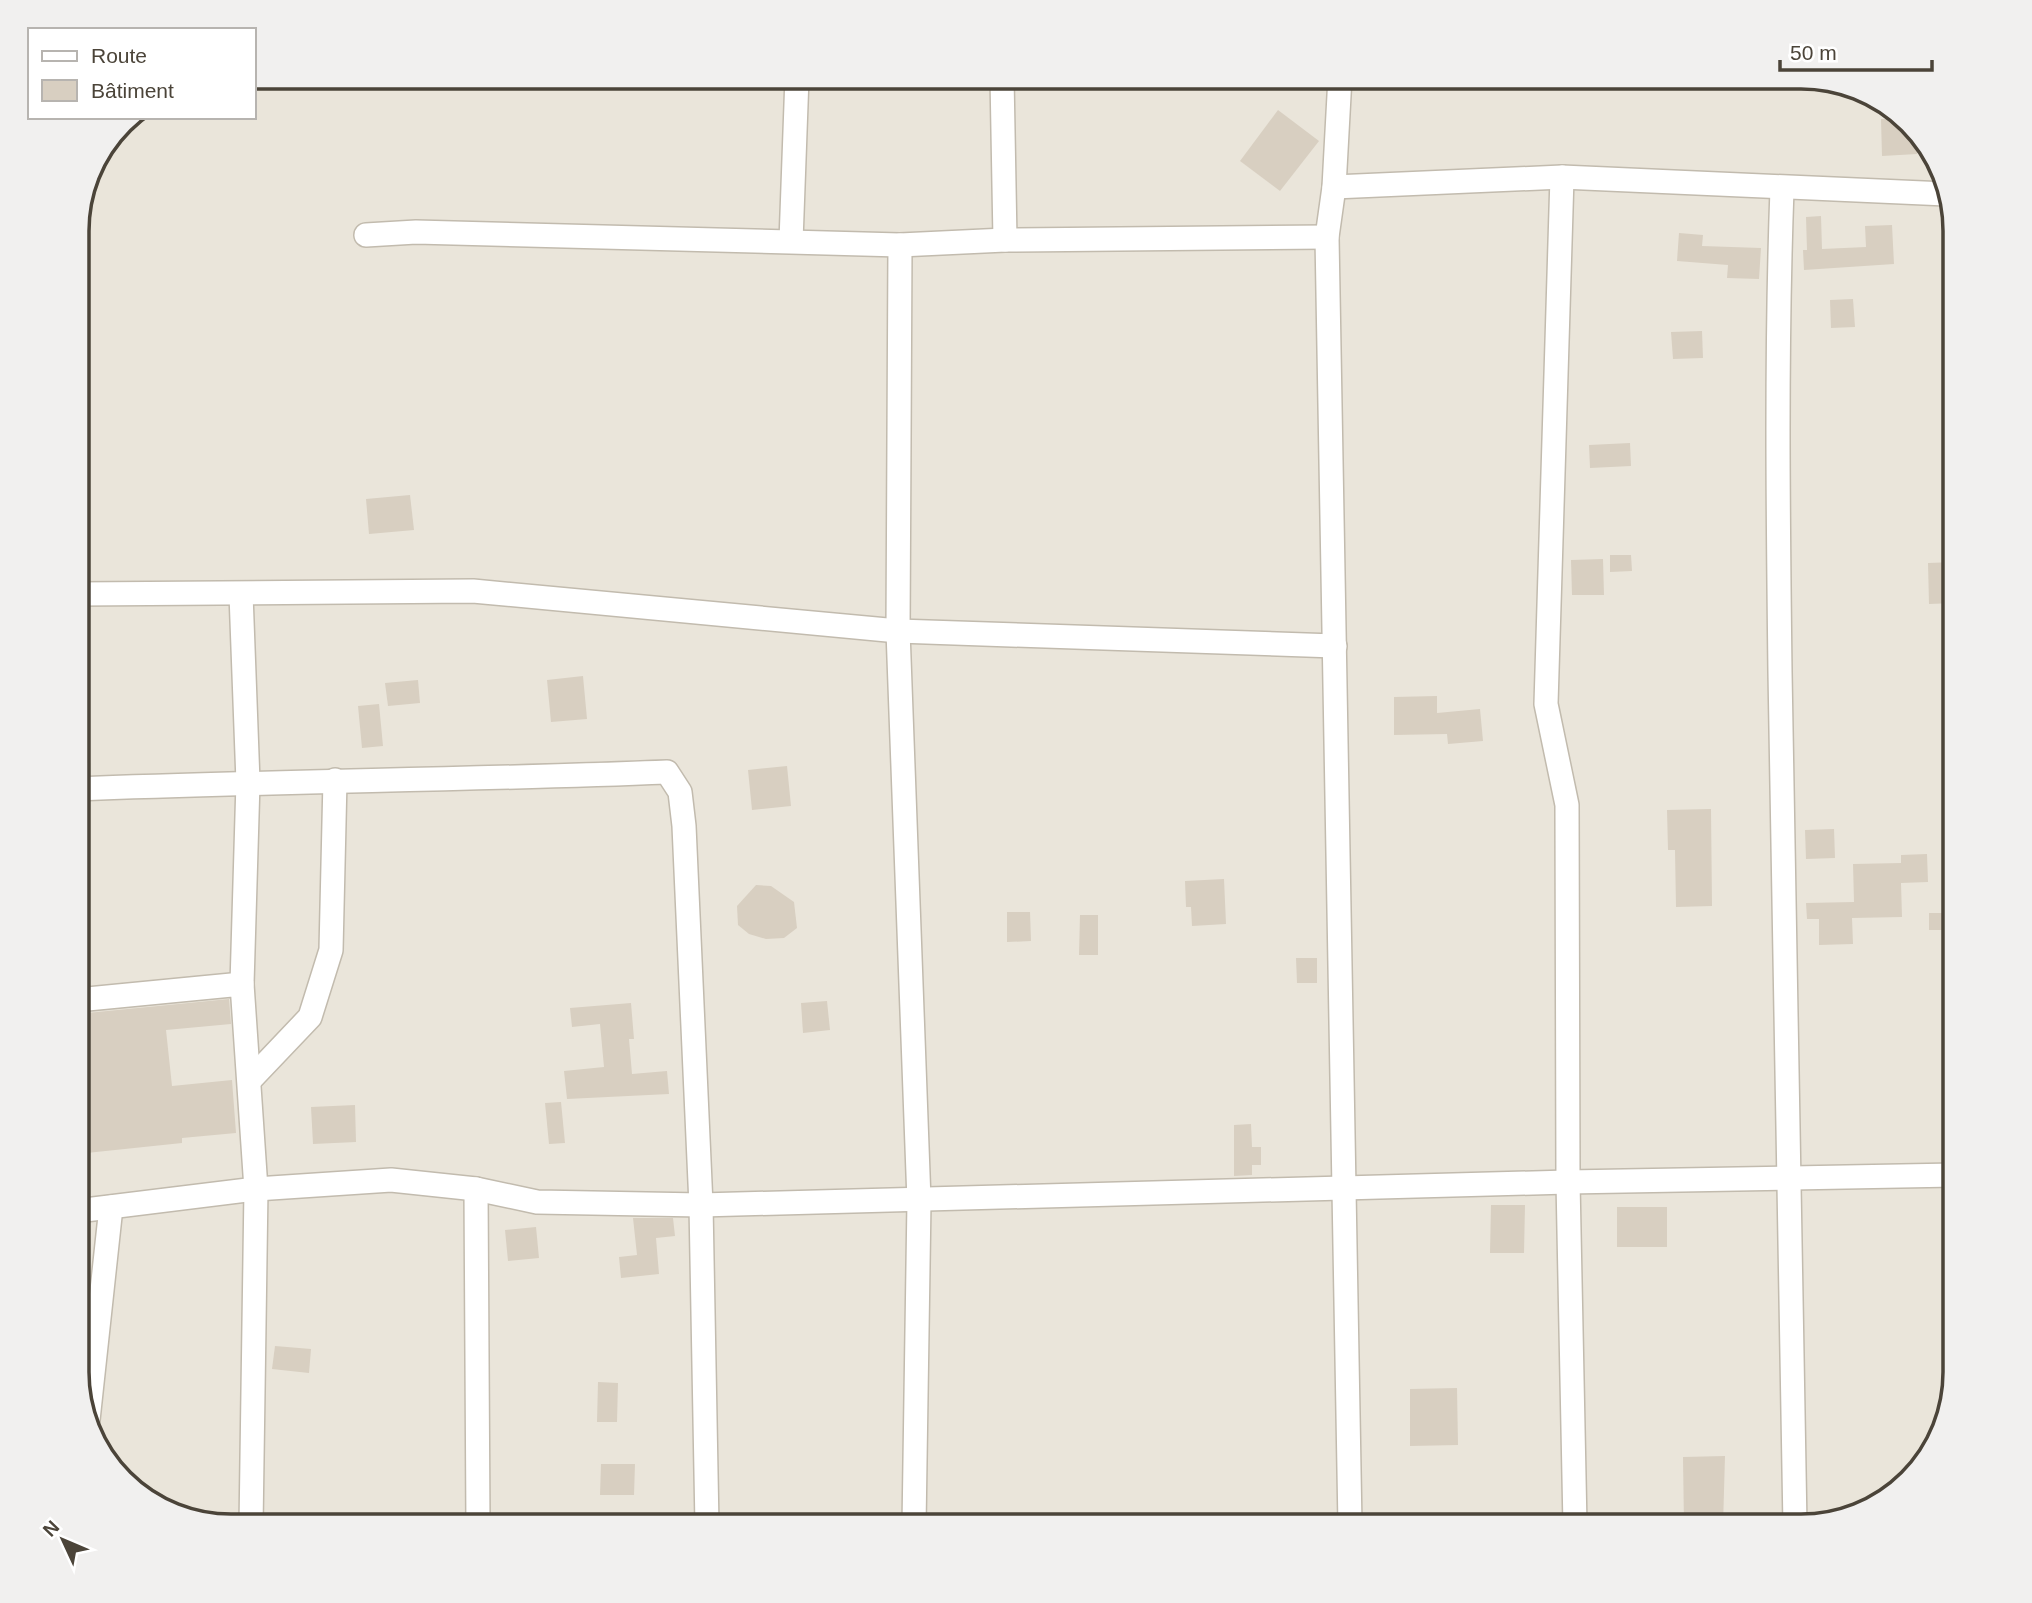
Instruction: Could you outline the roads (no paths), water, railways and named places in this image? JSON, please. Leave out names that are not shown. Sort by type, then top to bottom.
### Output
[{"type":"street","points":[[791,241],[797,89]]},
{"type":"street","points":[[1002,89],[1005,240]]},
{"type":"street","points":[[1339,89],[1334,187],[1327,237],[1350,1514]]},
{"type":"street","points":[[1334,187],[1562,177],[1938,194]]},
{"type":"street","points":[[1562,177],[1546,704],[1567,805],[1568,1182],[1575,1514]]},
{"type":"street","points":[[1782,188],[1777,352],[1783,938],[1791,1177],[1795,1514]]},
{"type":"street","points":[[366,235],[416,232],[900,245],[1005,240],[1327,237]]},
{"type":"street","points":[[900,245],[898,631],[919,1201],[914,1514]]},
{"type":"street","points":[[90,594],[473,591],[898,631],[1335,646]]},
{"type":"street","points":[[241,594],[248,782],[242,985],[256,1189],[251,1514]]},
{"type":"street","points":[[90,788],[335,780],[470,780],[667,772],[680,792],[684,826],[701,1205],[707,1514]]},
{"type":"street","points":[[250,1080],[310,1017],[331,950],[335,780]]},
{"type":"street","points":[[90,999],[242,985]]},
{"type":"street","points":[[90,1209],[256,1189],[391,1180],[476,1189],[537,1202],[701,1205],[1568,1182],[1943,1175]]},
{"type":"street","points":[[476,1189],[478,1514]]},
{"type":"street","points":[[91,1391],[111,1207]]}]
